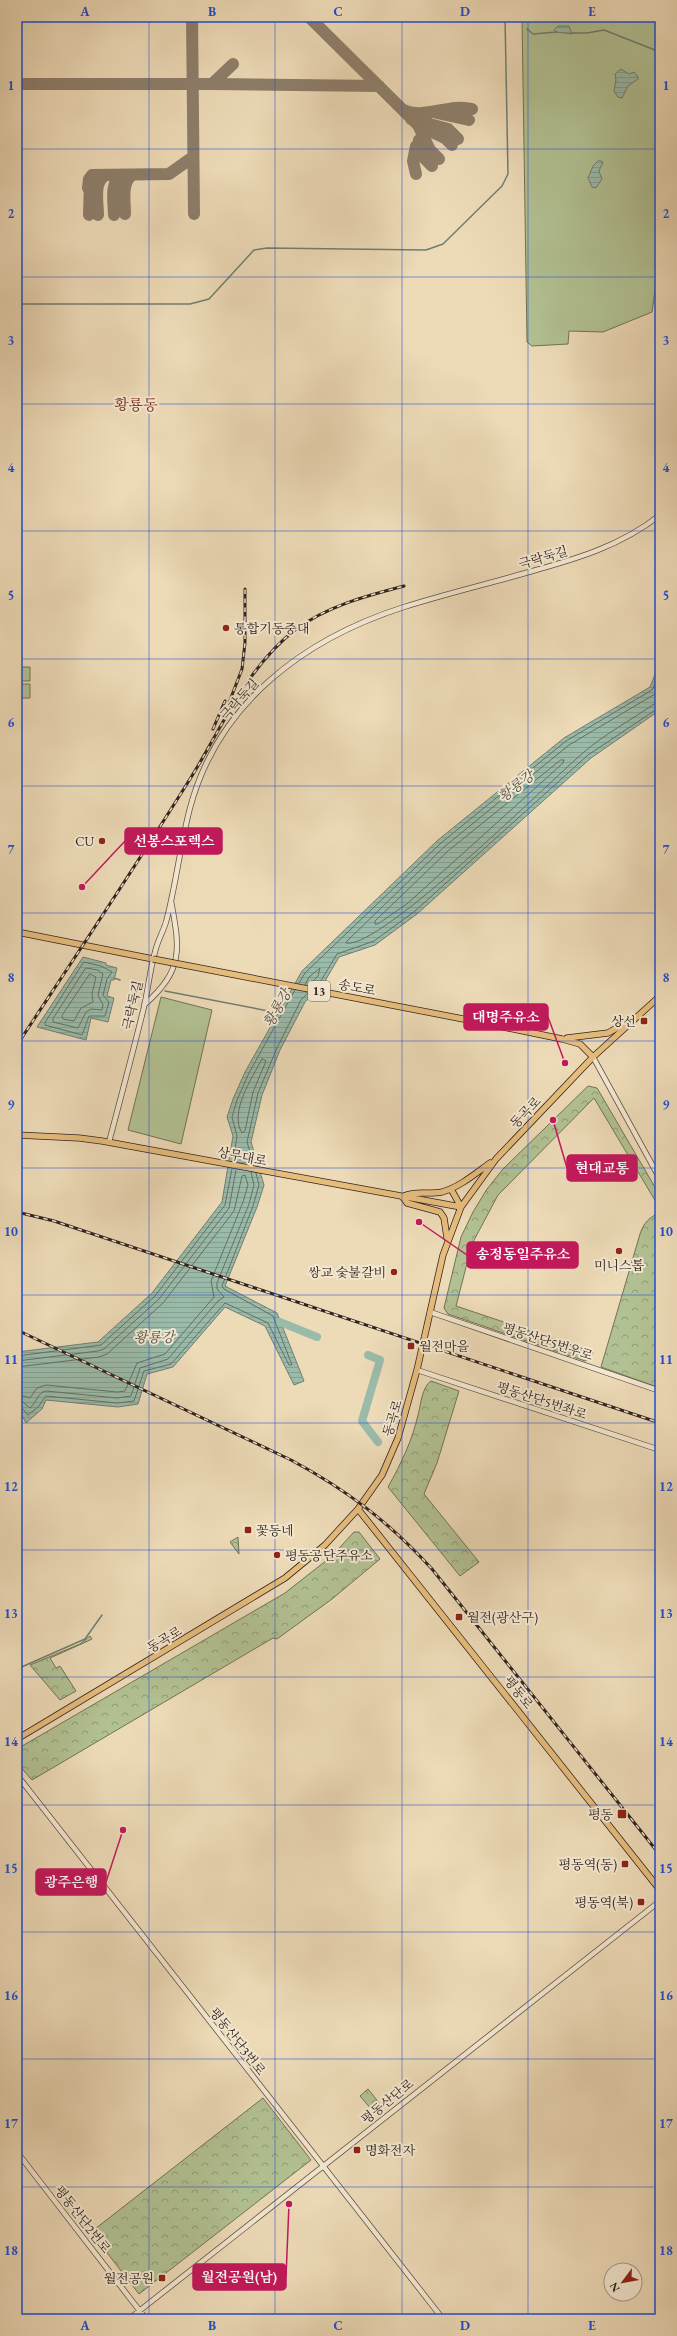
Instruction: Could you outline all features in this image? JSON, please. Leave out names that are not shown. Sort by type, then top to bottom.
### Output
[{"type":"main road","name":"송도로","points":[[17,932],[562,1039],[580,1044],[593,1057]]},
{"type":"main road","name":"동곡로","points":[[17,1739],[285,1578],[326,1545],[358,1509],[391,1457],[405,1417],[447,1240],[461,1207],[496,1159],[593,1057],[635,1017],[660,996]]},
{"type":"main road","name":"13","points":[[562,1039],[608,1033],[635,1017]]},
{"type":"main road","name":"상무대로","points":[[17,1135],[79,1138],[111,1143],[461,1207]]},
{"type":"main road","points":[[447,1240],[444,1218],[440,1212],[408,1203],[402,1197],[409,1193],[429,1195],[451,1189],[496,1159]]},
{"type":"main road","points":[[451,1189],[461,1207]]},
{"type":"main road","name":"평동로","points":[[358,1509],[660,1890]]},
{"type":"street","name":"극락둑길","points":[[111,1143],[144,1005],[153,959],[171,899],[190,807],[205,767],[226,730],[249,700],[280,671],[312,647],[378,615],[589,555],[624,539],[660,515]]},
{"type":"street","points":[[144,1005],[166,983],[178,948],[178,932],[171,899]]},
{"type":"street","points":[[593,1057],[660,1179]]},
{"type":"street","name":"평동산단5번우로","points":[[430,1312],[660,1391]]},
{"type":"street","name":"평동산단5번좌로","points":[[417,1370],[660,1450]]},
{"type":"street","name":"평동산단3번로","points":[[17,1775],[322,2167],[443,2319]]},
{"type":"street","name":"평동산단로","points":[[128,2319],[660,1901]]},
{"type":"street","name":"평동산단2번로","points":[[17,2152],[146,2319]]},
{"type":"green space","points":[[522,17],[660,17],[660,256],[652,312],[603,332],[569,331],[568,344],[532,346],[527,342]]},
{"type":"green space","points":[[17,667],[30,667],[30,681],[17,681]]},
{"type":"green space","points":[[17,684],[30,684],[30,698],[17,698]]},
{"type":"green space","points":[[161,997],[212,1010],[181,1144],[128,1130]]},
{"type":"green space","points":[[588,1086],[597,1088],[659,1194],[656,1202],[594,1098],[498,1195],[472,1244],[456,1306],[593,1352],[590,1358],[585,1361],[448,1314],[444,1308],[461,1237],[473,1212],[487,1189],[503,1169]]},
{"type":"green space","points":[[660,1212],[660,1388],[601,1367],[643,1226],[653,1216]]},
{"type":"green space","points":[[431,1381],[459,1391],[437,1463],[424,1494],[479,1562],[460,1576],[388,1487],[402,1461],[416,1425],[422,1396],[426,1387]]},
{"type":"green space","points":[[354,1532],[359,1532],[380,1559],[332,1599],[277,1639],[273,1638],[32,1780],[17,1763],[17,1749],[285,1593],[332,1556]]},
{"type":"green space","points":[[238,1537],[239,1554],[230,1542]]},
{"type":"green space","points":[[90,1636],[92,1639],[50,1658],[56,1668],[60,1666],[76,1691],[60,1700],[30,1665],[80,1644]]},
{"type":"green space","points":[[368,2089],[380,2104],[372,2110],[360,2096]]},
{"type":"green space","points":[[263,2098],[311,2160],[139,2294],[91,2232]]},
{"type":"water","points":[[558,26],[569,26],[572,34],[556,32],[554,30]]},
{"type":"water","points":[[621,69],[629,74],[634,72],[638,77],[638,79],[628,86],[622,98],[618,97],[614,91],[616,80],[615,74]]},
{"type":"water","points":[[599,160],[603,162],[599,171],[602,179],[596,188],[592,187],[588,178],[593,166]]},
{"type":"water","name":"황룡강","points":[[660,662],[660,710],[591,758],[417,914],[375,945],[339,957],[325,981],[305,1002],[280,1050],[262,1095],[251,1142],[264,1185],[257,1207],[225,1286],[277,1313],[304,1381],[294,1385],[265,1326],[225,1307],[173,1367],[147,1374],[138,1404],[118,1407],[46,1400],[42,1409],[26,1423],[17,1406],[17,1352],[98,1342],[152,1293],[222,1202],[233,1136],[227,1117],[233,1099],[245,1072],[302,971],[438,840],[564,738],[650,687]]},
{"type":"water","points":[[83,957],[106,963],[106,965],[117,968],[114,980],[111,980],[107,996],[114,998],[108,1022],[91,1018],[86,1040],[37,1027]]},
{"type":"waterway","points":[[17,304],[190,304],[209,299],[254,250],[267,248],[426,250],[443,244],[502,186],[508,174],[505,17]]},
{"type":"waterway","points":[[527,29],[533,34],[557,32]]},
{"type":"waterway","points":[[571,33],[587,33],[604,30],[660,52]]},
{"type":"waterway","points":[[114,978],[120,980]]},
{"type":"waterway","points":[[165,991],[279,1013]]},
{"type":"waterway","points":[[280,1322],[317,1337]]},
{"type":"waterway","points":[[368,1355],[380,1360],[362,1421],[378,1442]]},
{"type":"waterway","points":[[17,1669],[85,1639],[102,1615]]},
{"type":"taxiway","points":[[192,17],[194,214]]},
{"type":"taxiway","points":[[309,17],[418,125],[430,150],[439,159]]},
{"type":"taxiway","points":[[17,84],[212,84],[233,64]]},
{"type":"taxiway","points":[[212,84],[379,86]]},
{"type":"taxiway","points":[[403,110],[411,113],[419,113],[454,108],[472,109]]},
{"type":"taxiway","points":[[437,113],[469,120]]},
{"type":"taxiway","points":[[411,119],[448,129],[458,139]]},
{"type":"taxiway","points":[[424,128],[445,138],[452,145]]},
{"type":"taxiway","points":[[419,140],[424,158],[432,166]]},
{"type":"taxiway","points":[[416,146],[413,161],[416,174]]},
{"type":"taxiway","points":[[88,188],[89,179],[92,175],[169,174],[193,157]]},
{"type":"taxiway","points":[[98,215],[97,192],[99,182],[106,175]]},
{"type":"taxiway","points":[[114,215],[113,193],[115,183],[122,175]]},
{"type":"taxiway","points":[[125,214],[125,187],[129,178],[133,175]]},
{"type":"taxiway","points":[[89,215],[90,180]]},
{"type":"railway","points":[[17,1045],[148,846],[202,760],[224,719],[262,662],[295,630],[320,614],[361,598],[404,586]]},
{"type":"railway","points":[[227,708],[242,669],[245,643],[245,589]]},
{"type":"railway","points":[[213,729],[225,701]]},
{"type":"railway","points":[[17,1212],[54,1221],[660,1423]]},
{"type":"railway","points":[[17,1330],[291,1460],[331,1483],[366,1508],[400,1536],[432,1569],[656,1850]]},
{"type":"place","name":"통합기동중대","points":[[226,628]]},
{"type":"place","name":"CU","points":[[102,841]]},
{"type":"place","name":"선봉스포렉스","points":[[82,887]]},
{"type":"place","name":"상선","points":[[644,1021]]},
{"type":"place","name":"대명주유소","points":[[565,1063]]},
{"type":"place","name":"현대교통","points":[[553,1120]]},
{"type":"place","name":"송정동일주유소","points":[[419,1222]]},
{"type":"place","name":"미니스톱","points":[[619,1251]]},
{"type":"place","name":"쌍교 숯불갈비","points":[[394,1272]]},
{"type":"place","name":"월전마을","points":[[411,1346]]},
{"type":"place","name":"꽃동네","points":[[248,1530]]},
{"type":"place","name":"평동공단주유소","points":[[277,1555]]},
{"type":"place","name":"월전(광산구)","points":[[459,1617]]},
{"type":"place","name":"평동","points":[[622,1814]]},
{"type":"place","name":"광주은행","points":[[123,1830]]},
{"type":"place","name":"평동역(동)","points":[[625,1864]]},
{"type":"place","name":"평동역(북)","points":[[641,1902]]},
{"type":"place","name":"명화전자","points":[[357,2150]]},
{"type":"place","name":"월전공원(남)","points":[[289,2204]]},
{"type":"place","name":"월전공원","points":[[162,2278]]},
{"type":"district","name":"황룡동","points":[[136,405]]}]
